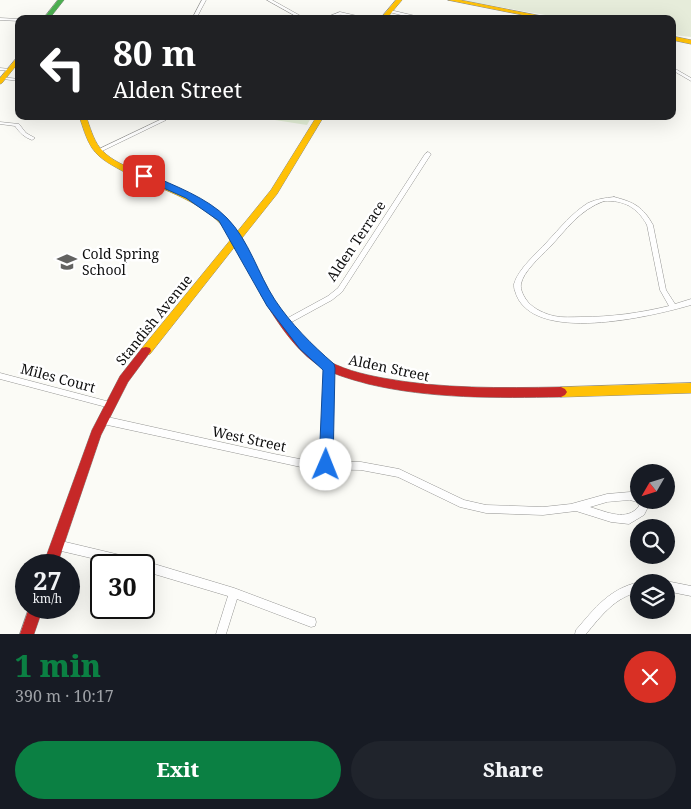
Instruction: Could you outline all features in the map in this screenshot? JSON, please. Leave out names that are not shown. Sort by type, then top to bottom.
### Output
[{"type":"street","points":[[49,15],[61,0]]},
{"type":"street","points":[[196,15],[204,0]]},
{"type":"street","points":[[269,0],[297,15]]},
{"type":"street","points":[[387,15],[399,0]]},
{"type":"street","points":[[451,0],[532,15]]},
{"type":"street","points":[[0,19],[15,20]]},
{"type":"street","points":[[676,39],[691,41]]},
{"type":"street","points":[[15,61],[3,74],[15,78]]},
{"type":"street","points":[[676,71],[691,80]]},
{"type":"street","points":[[84,120],[98,151],[164,120]]},
{"type":"street","name":"Standish Avenue","points":[[54,554],[103,420],[124,380],[274,192],[319,120]]},
{"type":"street","points":[[0,123],[17,125],[24,134],[32,138]]},
{"type":"street","name":"Alden Street","points":[[98,151],[116,164],[183,193],[223,218],[271,303],[304,345],[329,368],[381,384],[437,392],[480,394],[691,388]]},
{"type":"street","name":"Alden Terrace","points":[[286,322],[330,298],[340,290],[428,154]]},
{"type":"street","points":[[673,307],[663,290],[650,225],[637,207],[614,199],[600,200],[580,211],[527,268],[517,285],[521,297],[531,308],[543,316],[555,318],[631,317],[673,307],[691,302]]},
{"type":"street","points":[[326,465],[329,368]]},
{"type":"street","name":"Miles Court","points":[[0,376],[110,405]]},
{"type":"street","name":"West Street","points":[[103,420],[310,465],[360,466],[399,473],[463,504],[486,509],[512,511],[577,507]]},
{"type":"street","points":[[577,507],[607,498],[630,496]]},
{"type":"street","points":[[577,507],[611,518],[629,520],[642,512],[643,509]]},
{"type":"street","points":[[57,546],[93,554]]},
{"type":"street","points":[[155,569],[234,594],[311,622]]},
{"type":"street","points":[[675,588],[691,591]]},
{"type":"street","points":[[580,634],[610,601],[622,591],[630,589]]},
{"type":"street","points":[[221,634],[234,594]]},
{"type":"street","points":[[27,634],[32,619]]},
{"type":"green space","points":[[460,0],[691,0],[691,37],[676,35],[676,15],[545,15]]},
{"type":"green space","points":[[275,120],[310,120],[307,125]]},
{"type":"traffic: fast","points":[[49,15],[61,0]]},
{"type":"traffic: slow","points":[[386,15],[399,0]]},
{"type":"traffic: slow","points":[[451,0],[532,15]]},
{"type":"traffic: slow","points":[[676,39],[691,42]]},
{"type":"traffic: slow","points":[[0,82],[15,62]]},
{"type":"traffic: slow","points":[[84,120],[96,148],[104,157],[133,173],[188,197],[216,214],[239,241],[266,295]]},
{"type":"traffic: slow","points":[[146,351],[274,192],[319,120]]},
{"type":"traffic: slow","points":[[561,392],[691,388]]},
{"type":"traffic: jam","points":[[266,295],[290,329],[313,355],[332,368],[346,373],[399,386],[422,389],[491,393],[561,392]]},
{"type":"traffic: jam","points":[[54,554],[96,434],[124,379],[146,351]]},
{"type":"traffic: jam","points":[[27,634],[32,619]]},
{"type":"place","name":"Cold Spring School","points":[[67,262]]},
{"type":"route","points":[[144,176],[190,196],[223,218],[271,303],[304,345],[329,368],[326,465]]}]
